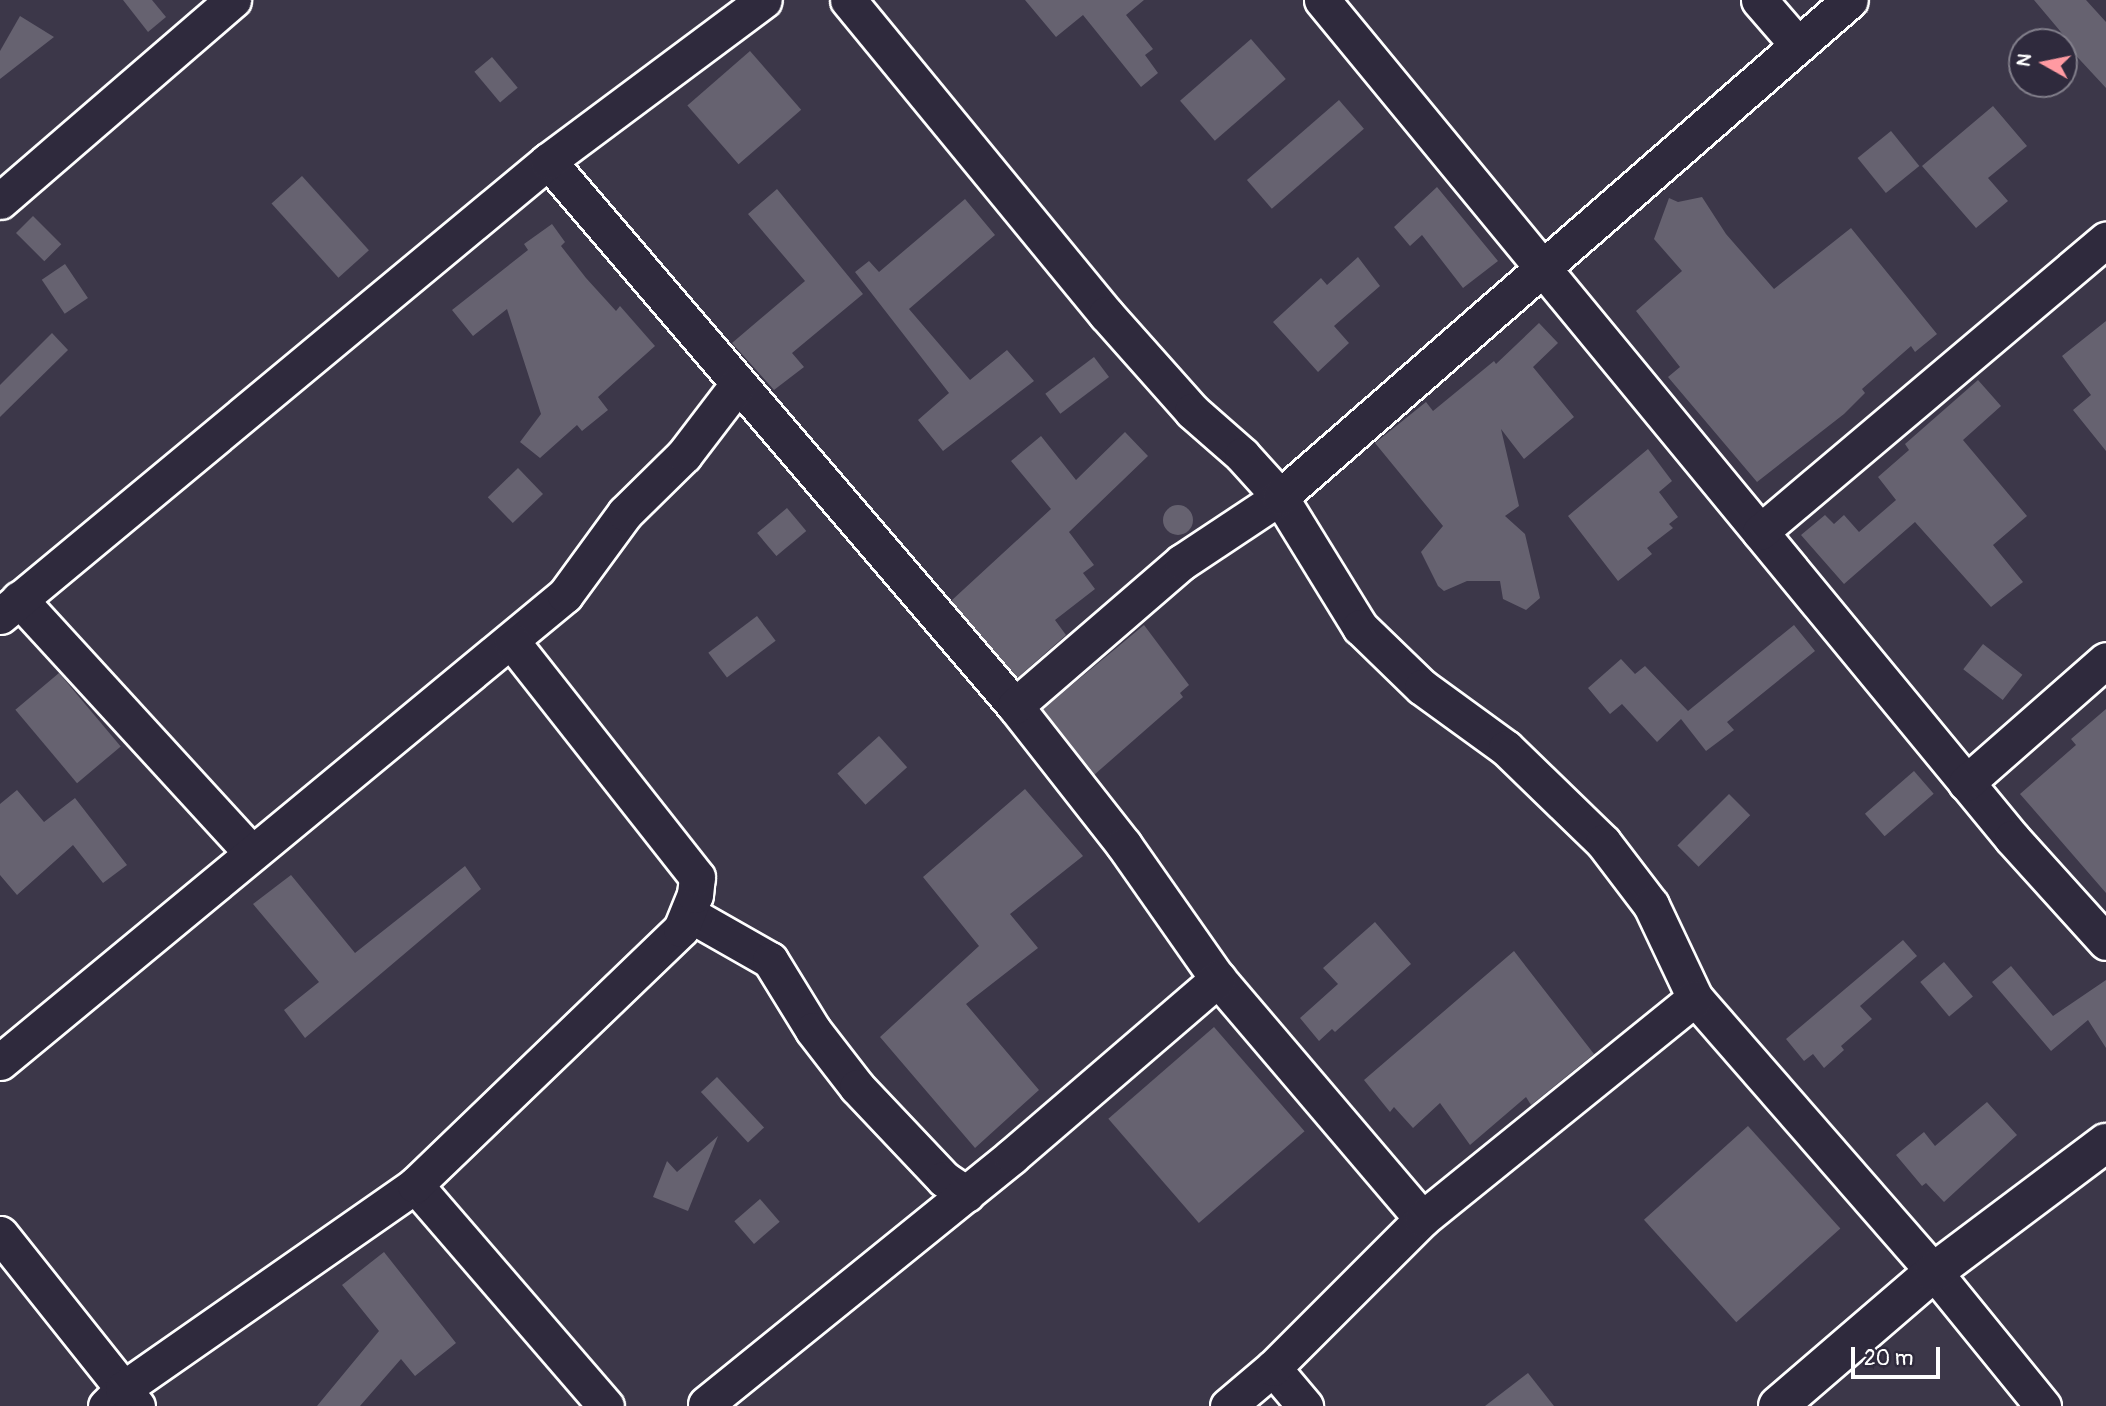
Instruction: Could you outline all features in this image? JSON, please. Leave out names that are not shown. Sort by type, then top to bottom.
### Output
[{"type":"street","points":[[0,201],[233,0]]},
{"type":"street","points":[[250,851],[9,608],[548,162],[764,0]]},
{"type":"street","points":[[848,0],[1106,314],[1192,411],[1242,455],[1280,497],[1345,606],[1373,642],[1422,687],[1506,748],[1603,842],[1651,905],[1695,998],[1934,1272],[2043,1406]]},
{"type":"street","points":[[1322,0],[1966,783],[2106,942]]},
{"type":"street","points":[[1759,0],[1797,44]]},
{"type":"street","points":[[1015,706],[1182,562],[1280,497],[1850,0]]},
{"type":"street","points":[[548,162],[1015,706],[1124,845],[1219,979],[1422,1219]]},
{"type":"street","points":[[1760,532],[2106,240]]},
{"type":"street","points":[[0,1062],[250,851],[565,595],[625,513],[684,455],[738,384]]},
{"type":"street","points":[[0,1234],[122,1400],[415,1185],[669,944],[689,914],[697,877],[511,640]]},
{"type":"street","points":[[1966,783],[2106,660]]},
{"type":"street","points":[[689,914],[770,960],[813,1030],[857,1087],[944,1179],[966,1194]]},
{"type":"street","points":[[706,1404],[966,1194],[1219,979]]},
{"type":"street","points":[[1228,1406],[1273,1368],[1422,1219],[1695,998]]},
{"type":"street","points":[[1778,1406],[1934,1272],[2106,1143]]},
{"type":"street","points":[[415,1185],[606,1406]]},
{"type":"street","points":[[1273,1368],[1305,1406]]},
{"type":"building","points":[[123,0],[152,0],[166,17],[148,32]]},
{"type":"building","points":[[1025,0],[1144,0],[1126,15],[1153,49],[1145,55],[1158,73],[1141,87],[1083,15],[1056,37]]},
{"type":"building","points":[[2034,0],[2086,0],[2106,22],[2106,88],[2078,58],[2078,28],[2058,28]]},
{"type":"building","points":[[20,16],[54,37],[0,79],[0,51]]},
{"type":"building","points":[[1251,39],[1286,79],[1215,141],[1180,101]]},
{"type":"building","points":[[750,51],[801,110],[739,164],[687,105]]},
{"type":"building","points":[[492,57],[518,88],[500,102],[474,72]]},
{"type":"building","points":[[1339,100],[1364,129],[1272,209],[1247,180]]},
{"type":"building","points":[[1993,106],[2027,146],[1988,178],[2008,201],[1976,228],[1922,166]]},
{"type":"building","points":[[1891,131],[1919,166],[1886,193],[1858,158]]},
{"type":"building","points":[[302,176],[369,250],[338,278],[272,203]]},
{"type":"building","points":[[1437,187],[1498,261],[1463,288],[1422,235],[1410,246],[1394,227]]},
{"type":"building","points":[[777,189],[863,294],[792,353],[804,367],[774,390],[732,343],[805,281],[748,214]]},
{"type":"building","points":[[1702,197],[1726,234],[1774,289],[1851,228],[1937,334],[1915,352],[1911,346],[1862,389],[1865,393],[1844,414],[1757,482],[1668,377],[1680,367],[1636,311],[1682,271],[1654,239],[1669,198],[1678,202]]},
{"type":"building","points":[[965,199],[995,235],[909,309],[970,380],[1007,350],[1034,381],[943,451],[918,420],[949,393],[855,272],[869,261],[879,272]]},
{"type":"building","points":[[33,216],[61,244],[44,261],[16,233]]},
{"type":"building","points":[[552,224],[565,242],[561,246],[586,278],[616,311],[620,306],[655,346],[598,397],[608,410],[582,431],[577,425],[540,458],[520,442],[541,414],[507,309],[473,336],[452,310],[528,250],[524,244]]},
{"type":"building","points":[[1358,257],[1380,286],[1334,326],[1349,343],[1318,372],[1273,322],[1321,278],[1327,285]]},
{"type":"building","points":[[65,264],[88,298],[65,314],[42,280]]},
{"type":"building","points":[[2106,321],[2106,451],[2073,410],[2091,395],[2062,356]]},
{"type":"building","points":[[1539,323],[1558,343],[1533,367],[1574,417],[1524,459],[1501,429],[1519,506],[1505,516],[1525,534],[1540,598],[1526,610],[1503,599],[1500,581],[1467,581],[1444,591],[1438,586],[1421,552],[1443,526],[1375,443],[1426,402],[1433,411],[1494,361],[1496,364]]},
{"type":"building","points":[[52,333],[68,350],[0,417],[0,385]]},
{"type":"building","points":[[1094,357],[1109,377],[1060,414],[1045,394]]},
{"type":"building","points":[[1978,380],[2001,406],[1963,440],[2027,516],[1993,545],[2023,582],[1991,607],[1915,522],[1844,584],[1801,535],[1825,515],[1834,524],[1844,515],[1859,532],[1896,500],[1878,477],[1909,450],[1905,444]]},
{"type":"building","points":[[1125,432],[1148,456],[1069,532],[1094,565],[1083,573],[1095,589],[1055,620],[1066,635],[1017,678],[951,601],[1051,509],[1011,461],[1041,436],[1076,480]]},
{"type":"building","points":[[1648,449],[1672,481],[1659,492],[1678,517],[1669,524],[1673,528],[1647,548],[1652,554],[1618,581],[1568,516]]},
{"type":"building","points":[[518,468],[543,494],[513,523],[488,497]]},
{"type":"building","points":[[1178,505],[1189,509],[1193,520],[1189,531],[1178,535],[1167,531],[1163,520],[1167,509]]},
{"type":"building","points":[[787,508],[806,531],[776,556],[757,533]]},
{"type":"building","points":[[757,616],[776,641],[727,677],[708,653]]},
{"type":"building","points":[[1144,625],[1189,685],[1180,693],[1183,697],[1094,775],[1043,709]]},
{"type":"building","points":[[1794,625],[1815,651],[1727,722],[1734,730],[1706,751],[1681,719],[1657,742],[1622,704],[1610,714],[1588,688],[1621,659],[1635,674],[1645,666],[1688,711]]},
{"type":"building","points":[[1983,644],[2022,675],[2003,700],[1963,669]]},
{"type":"building","points":[[59,673],[121,747],[77,783],[15,710]]},
{"type":"building","points":[[2106,709],[2106,893],[2020,794],[2076,745],[2071,739]]},
{"type":"building","points":[[879,736],[907,767],[865,805],[837,773]]},
{"type":"building","points":[[1914,771],[1934,794],[1885,836],[1865,814]]},
{"type":"building","points":[[1025,789],[1083,856],[1010,914],[1038,948],[966,1004],[1039,1090],[975,1148],[880,1037],[979,946],[923,877]]},
{"type":"building","points":[[17,790],[44,822],[75,798],[127,865],[103,883],[73,845],[17,895],[0,875],[0,804]]},
{"type":"building","points":[[1729,794],[1750,815],[1699,867],[1677,846]]},
{"type":"building","points":[[465,866],[481,889],[305,1038],[284,1010],[319,982],[253,904],[291,875],[355,953]]},
{"type":"building","points":[[1375,922],[1411,964],[1335,1032],[1332,1029],[1319,1041],[1300,1018],[1338,984],[1323,968]]},
{"type":"building","points":[[1903,940],[1917,956],[1860,1006],[1872,1019],[1841,1046],[1844,1050],[1824,1068],[1813,1054],[1804,1061],[1786,1039]]},
{"type":"building","points":[[1514,951],[1594,1054],[1531,1105],[1526,1097],[1470,1145],[1440,1103],[1413,1128],[1394,1107],[1390,1112],[1364,1080]]},
{"type":"building","points":[[1944,962],[1973,996],[1949,1016],[1920,982]]},
{"type":"building","points":[[2011,966],[2053,1016],[2106,980],[2106,1048],[2088,1020],[2051,1051],[1992,982]]},
{"type":"building","points":[[1214,1027],[1305,1131],[1199,1223],[1108,1119]]},
{"type":"building","points":[[717,1077],[764,1127],[748,1142],[701,1092]]},
{"type":"building","points":[[1987,1102],[2017,1135],[1944,1202],[1926,1183],[1922,1186],[1896,1155],[1924,1132],[1935,1146]]},
{"type":"building","points":[[1748,1126],[1840,1229],[1736,1322],[1644,1220]]},
{"type":"building","points":[[718,1136],[688,1211],[653,1197],[667,1161],[677,1172]]},
{"type":"building","points":[[760,1199],[780,1222],[754,1244],[734,1221]]},
{"type":"building","points":[[384,1252],[456,1343],[415,1376],[401,1359],[360,1406],[317,1406],[379,1331],[342,1285]]},
{"type":"building","points":[[1528,1373],[1554,1406],[1485,1406]]}]
